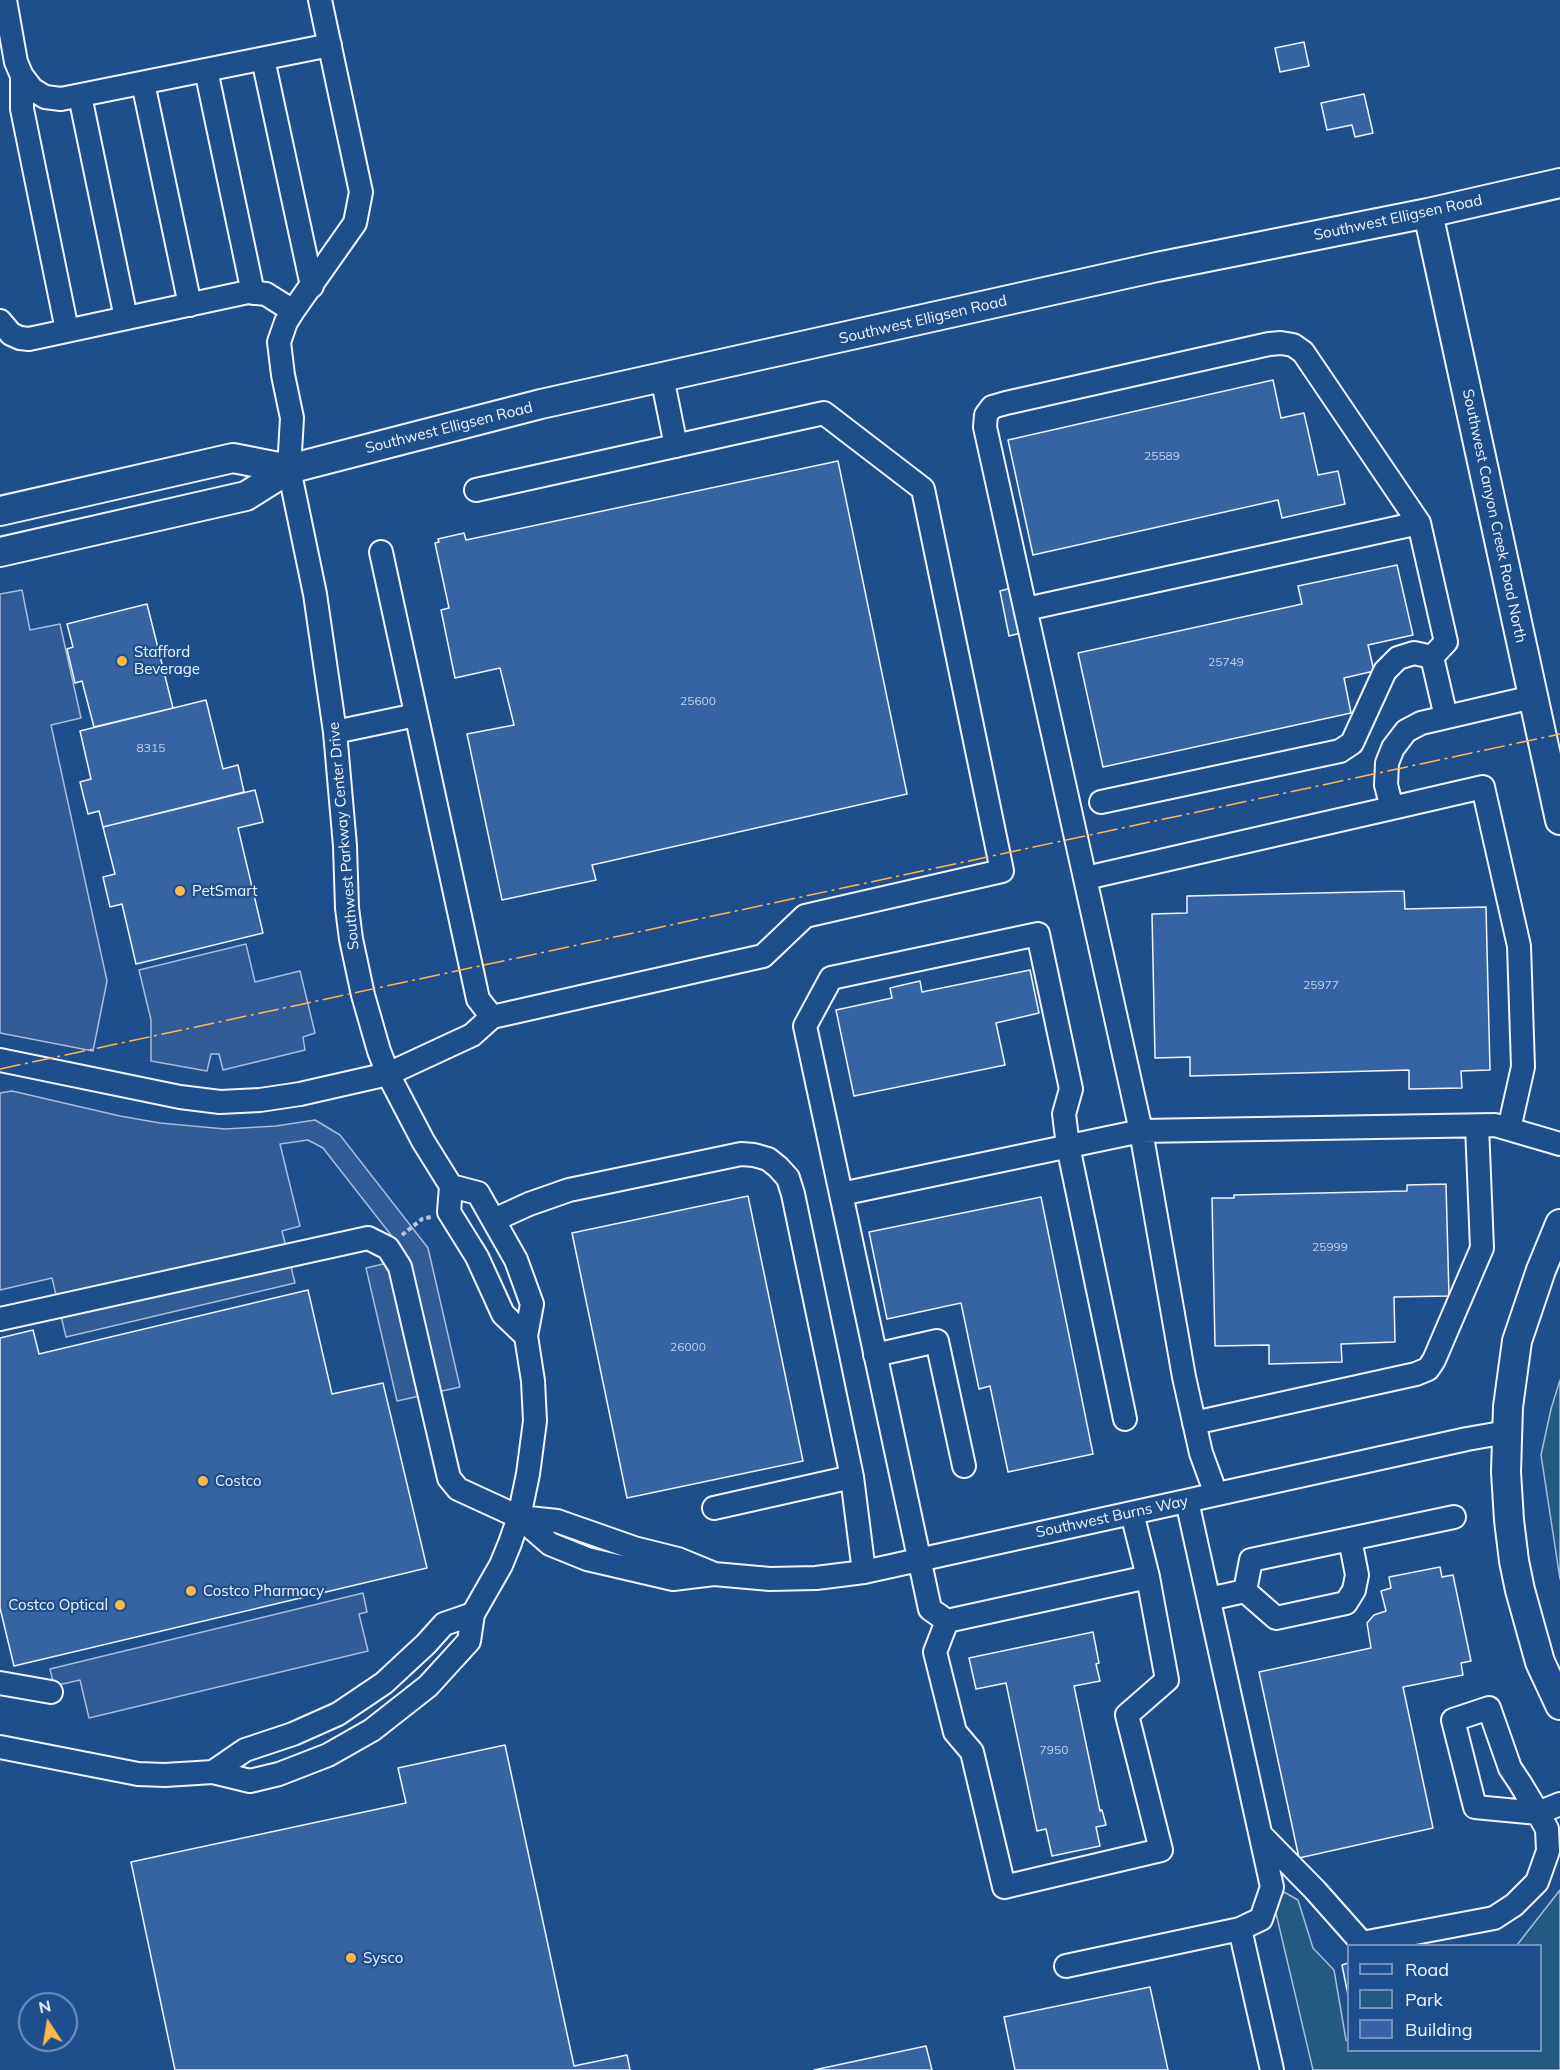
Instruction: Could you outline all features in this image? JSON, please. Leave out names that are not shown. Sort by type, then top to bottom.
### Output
[{"type":"main road","name":"Southwest Elligsen Road","points":[[0,552],[246,496],[289,469],[542,404],[1157,267],[1428,213],[1560,183]]},
{"type":"main road","name":"Southwest Canyon Creek Road North","points":[[1428,213],[1560,820]]},
{"type":"main road","name":"Southwest Elligsen Road","points":[[0,512],[232,458],[289,469]]},
{"type":"main road","points":[[1560,1224],[1541,1270],[1517,1341],[1506,1432],[1506,1472],[1514,1562],[1532,1637],[1560,1705]]},
{"type":"street","points":[[5,0],[16,62],[22,76],[32,88],[45,97],[61,99],[80,96],[330,45]]},
{"type":"street","name":"Southwest Parkway Center Drive","points":[[320,0],[361,192],[355,223],[293,311],[286,322],[279,342],[292,418],[289,469],[320,622],[335,732],[345,846],[347,908],[363,995],[388,1074],[423,1141],[452,1186]]},
{"type":"street","points":[[263,59],[312,285]]},
{"type":"street","points":[[206,70],[253,292]]},
{"type":"street","points":[[22,76],[22,109],[67,330]]},
{"type":"street","points":[[143,83],[190,305]]},
{"type":"street","points":[[80,96],[126,318]]},
{"type":"street","points":[[0,321],[5,329],[20,338],[29,339],[253,292],[266,294],[293,311]]},
{"type":"street","points":[[1216,1494],[1200,1453],[1184,1377],[1142,1131],[985,427],[986,415],[992,407],[1269,344],[1293,345],[1303,352],[1419,522],[1446,642],[1432,657]]},
{"type":"street","points":[[662,377],[676,446]]},
{"type":"street","points":[[0,1060],[180,1098],[220,1102],[260,1100],[300,1094],[388,1074],[472,1035],[492,1017],[763,956],[805,916],[1002,871],[923,489],[824,413],[477,490]]},
{"type":"street","points":[[1026,609],[1419,522]]},
{"type":"street","points":[[381,552],[478,999],[492,1017]]},
{"type":"street","points":[[1101,802],[1340,751],[1352,743],[1385,670],[1398,658],[1414,653],[1432,657]]},
{"type":"street","points":[[1432,657],[1446,717]]},
{"type":"street","points":[[1392,808],[1386,785],[1387,763],[1393,748],[1406,731],[1421,723],[1533,697]]},
{"type":"street","points":[[335,732],[416,715]]},
{"type":"street","points":[[1086,878],[1483,787],[1520,946],[1523,1067],[1509,1129]]},
{"type":"street","points":[[1125,1419],[1068,1146],[1064,1114],[1071,1089],[1038,934],[831,978],[805,1026],[930,1610],[947,1621],[1148,1577]]},
{"type":"street","points":[[841,1194],[1142,1131],[1495,1125],[1560,1144]]},
{"type":"street","points":[[1194,1423],[1416,1374],[1428,1369],[1434,1360],[1482,1248],[1477,1126]]},
{"type":"street","points":[[494,1220],[529,1204],[569,1190],[741,1154],[768,1159],[778,1167],[788,1178],[793,1194],[852,1477],[864,1572]]},
{"type":"street","points":[[0,1747],[138,1774],[175,1775],[213,1772],[250,1781],[279,1774],[328,1755],[372,1730],[407,1703],[448,1666],[469,1641],[473,1614],[501,1565],[519,1516],[528,1474],[535,1421],[533,1381],[526,1336],[532,1304],[516,1260],[478,1193],[452,1186],[449,1212],[477,1257],[503,1314],[526,1336]]},
{"type":"street","name":"Southwest Burns Way","points":[[0,1319],[368,1238],[388,1248],[400,1267],[449,1478],[458,1489],[519,1516],[550,1544],[587,1559],[673,1579],[714,1574],[770,1579],[816,1578],[864,1572],[1506,1432]]},
{"type":"street","points":[[875,1354],[937,1341],[964,1466]]},
{"type":"street","points":[[714,1508],[852,1477]]},
{"type":"street","points":[[1066,1966],[1240,1929],[1261,1919],[1272,1887],[1187,1501]]},
{"type":"street","points":[[947,1621],[935,1652],[955,1732],[972,1752],[1004,1887],[1161,1850],[1128,1715],[1167,1680],[1148,1577],[1132,1513]]},
{"type":"street","points":[[1245,1591],[1251,1560],[1454,1517]]},
{"type":"street","points":[[1245,1591],[1276,1618],[1346,1603],[1354,1590],[1357,1575],[1350,1539]]},
{"type":"street","points":[[1209,1599],[1245,1591]]},
{"type":"street","points":[[213,1772],[245,1750],[293,1734],[338,1714],[392,1676],[444,1624],[473,1614]]},
{"type":"street","points":[[0,1683],[51,1692]]},
{"type":"street","points":[[1262,1836],[1315,1890],[1362,1943],[1494,1918],[1514,1905],[1536,1882],[1548,1851],[1547,1829],[1538,1813],[1510,1768],[1489,1707],[1453,1720],[1475,1807],[1538,1813],[1560,1804]]},
{"type":"street","points":[[1240,1929],[1272,2070]]},
{"type":"path","points":[[409,1229],[422,1219]]},
{"type":"green space","points":[[1560,1380],[1560,1579],[1541,1455]]},
{"type":"green space","points":[[1560,1890],[1560,2070],[1313,2070],[1275,1909],[1284,1892],[1298,1900],[1313,1948],[1334,1970],[1347,2040],[1347,2052],[1542,2052],[1542,1944],[1518,1944]]},
{"type":"shaded area","points":[[22,590],[30,630],[60,624],[81,718],[51,725],[107,981],[93,1051],[0,1033],[0,594]]},
{"type":"shaded area","points":[[246,944],[255,982],[300,971],[315,1033],[303,1037],[305,1050],[223,1070],[219,1054],[211,1054],[207,1071],[151,1061],[151,1020],[139,970]]},
{"type":"shaded area","points":[[12,1091],[160,1123],[225,1129],[276,1126],[315,1120],[340,1135],[428,1248],[460,1387],[397,1401],[366,1268],[409,1258],[323,1148],[308,1140],[280,1144],[300,1226],[282,1231],[295,1283],[66,1337],[52,1278],[0,1290],[0,1093]]},
{"type":"shaded area","points":[[363,1593],[367,1612],[359,1614],[368,1651],[89,1718],[80,1680],[54,1686],[50,1669]]},
{"type":"building","points":[[1304,42],[1309,66],[1280,72],[1275,48]]},
{"type":"building","points":[[1364,94],[1373,133],[1355,137],[1352,125],[1327,130],[1321,103]]},
{"type":"building","points":[[1273,380],[1281,418],[1304,413],[1318,475],[1338,471],[1345,504],[1282,518],[1278,500],[1033,555],[1008,440]]},
{"type":"building","points":[[838,461],[907,794],[592,865],[596,880],[502,900],[467,734],[514,725],[500,668],[455,678],[441,610],[449,608],[435,543],[439,542],[438,539],[464,533],[466,540]]},
{"type":"building","points":[[1397,565],[1413,635],[1368,645],[1374,671],[1344,678],[1351,713],[1103,767],[1078,653],[1302,604],[1298,586]]},
{"type":"building","points":[[1011,588],[1021,633],[1009,636],[1000,591]]},
{"type":"building","points":[[147,604],[173,708],[94,727],[82,681],[75,683],[67,649],[73,647],[67,624]]},
{"type":"building","points":[[206,700],[223,769],[238,765],[244,792],[103,827],[99,811],[88,814],[80,782],[91,779],[80,731]]},
{"type":"building","name":"PetSmart","points":[[255,790],[263,822],[238,828],[263,933],[136,964],[122,904],[110,907],[103,877],[115,874],[103,827]]},
{"type":"building","points":[[1404,891],[1405,909],[1486,907],[1490,1070],[1461,1071],[1462,1088],[1409,1089],[1409,1070],[1190,1076],[1190,1057],[1155,1058],[1152,914],[1187,913],[1187,896]]},
{"type":"building","points":[[1030,970],[1039,1013],[996,1023],[1005,1065],[854,1096],[836,1010],[892,998],[890,988],[920,981],[922,992]]},
{"type":"building","points":[[1446,1184],[1449,1296],[1394,1297],[1395,1342],[1341,1344],[1342,1362],[1269,1364],[1269,1345],[1215,1346],[1212,1198],[1234,1198],[1234,1195],[1407,1191],[1407,1185]]},
{"type":"building","points":[[748,1196],[803,1461],[627,1498],[572,1233]]},
{"type":"building","points":[[1041,1197],[1093,1454],[1008,1472],[990,1386],[979,1389],[961,1303],[887,1319],[869,1232]]},
{"type":"building","name":"Costco","points":[[308,1290],[332,1394],[383,1383],[427,1568],[14,1666],[0,1608],[0,1338],[33,1330],[39,1354]]},
{"type":"building","points":[[1440,1567],[1442,1577],[1453,1575],[1471,1661],[1461,1663],[1463,1675],[1403,1687],[1433,1828],[1299,1858],[1259,1672],[1371,1648],[1367,1623],[1374,1615],[1386,1611],[1381,1591],[1391,1588],[1389,1577]]},
{"type":"building","points":[[1093,1632],[1100,1681],[1074,1686],[1100,1811],[1102,1810],[1106,1825],[1096,1827],[1100,1846],[1052,1856],[1046,1829],[1037,1831],[1006,1683],[976,1689],[969,1658]]},
{"type":"building","name":"Sysco","points":[[505,1745],[574,2066],[627,2055],[630,2070],[175,2070],[131,1862],[406,1803],[398,1768]]},
{"type":"building","points":[[1347,1963],[1347,1990],[1342,1965]]},
{"type":"building","points":[[1150,1987],[1168,2070],[1015,2070],[1004,2017]]},
{"type":"building","points":[[926,2046],[932,2070],[814,2070]]},
{"type":"power","points":[[0,1069],[1560,734]]},
{"type":"place","name":"Stafford Beverage","points":[[122,661]]},
{"type":"place","name":"PetSmart","points":[[180,891]]},
{"type":"place","name":"Costco","points":[[203,1481]]},
{"type":"place","name":"Costco Pharmacy","points":[[191,1591]]},
{"type":"place","name":"Costco Optical","points":[[120,1605]]},
{"type":"place","name":"Sysco","points":[[351,1958]]}]
